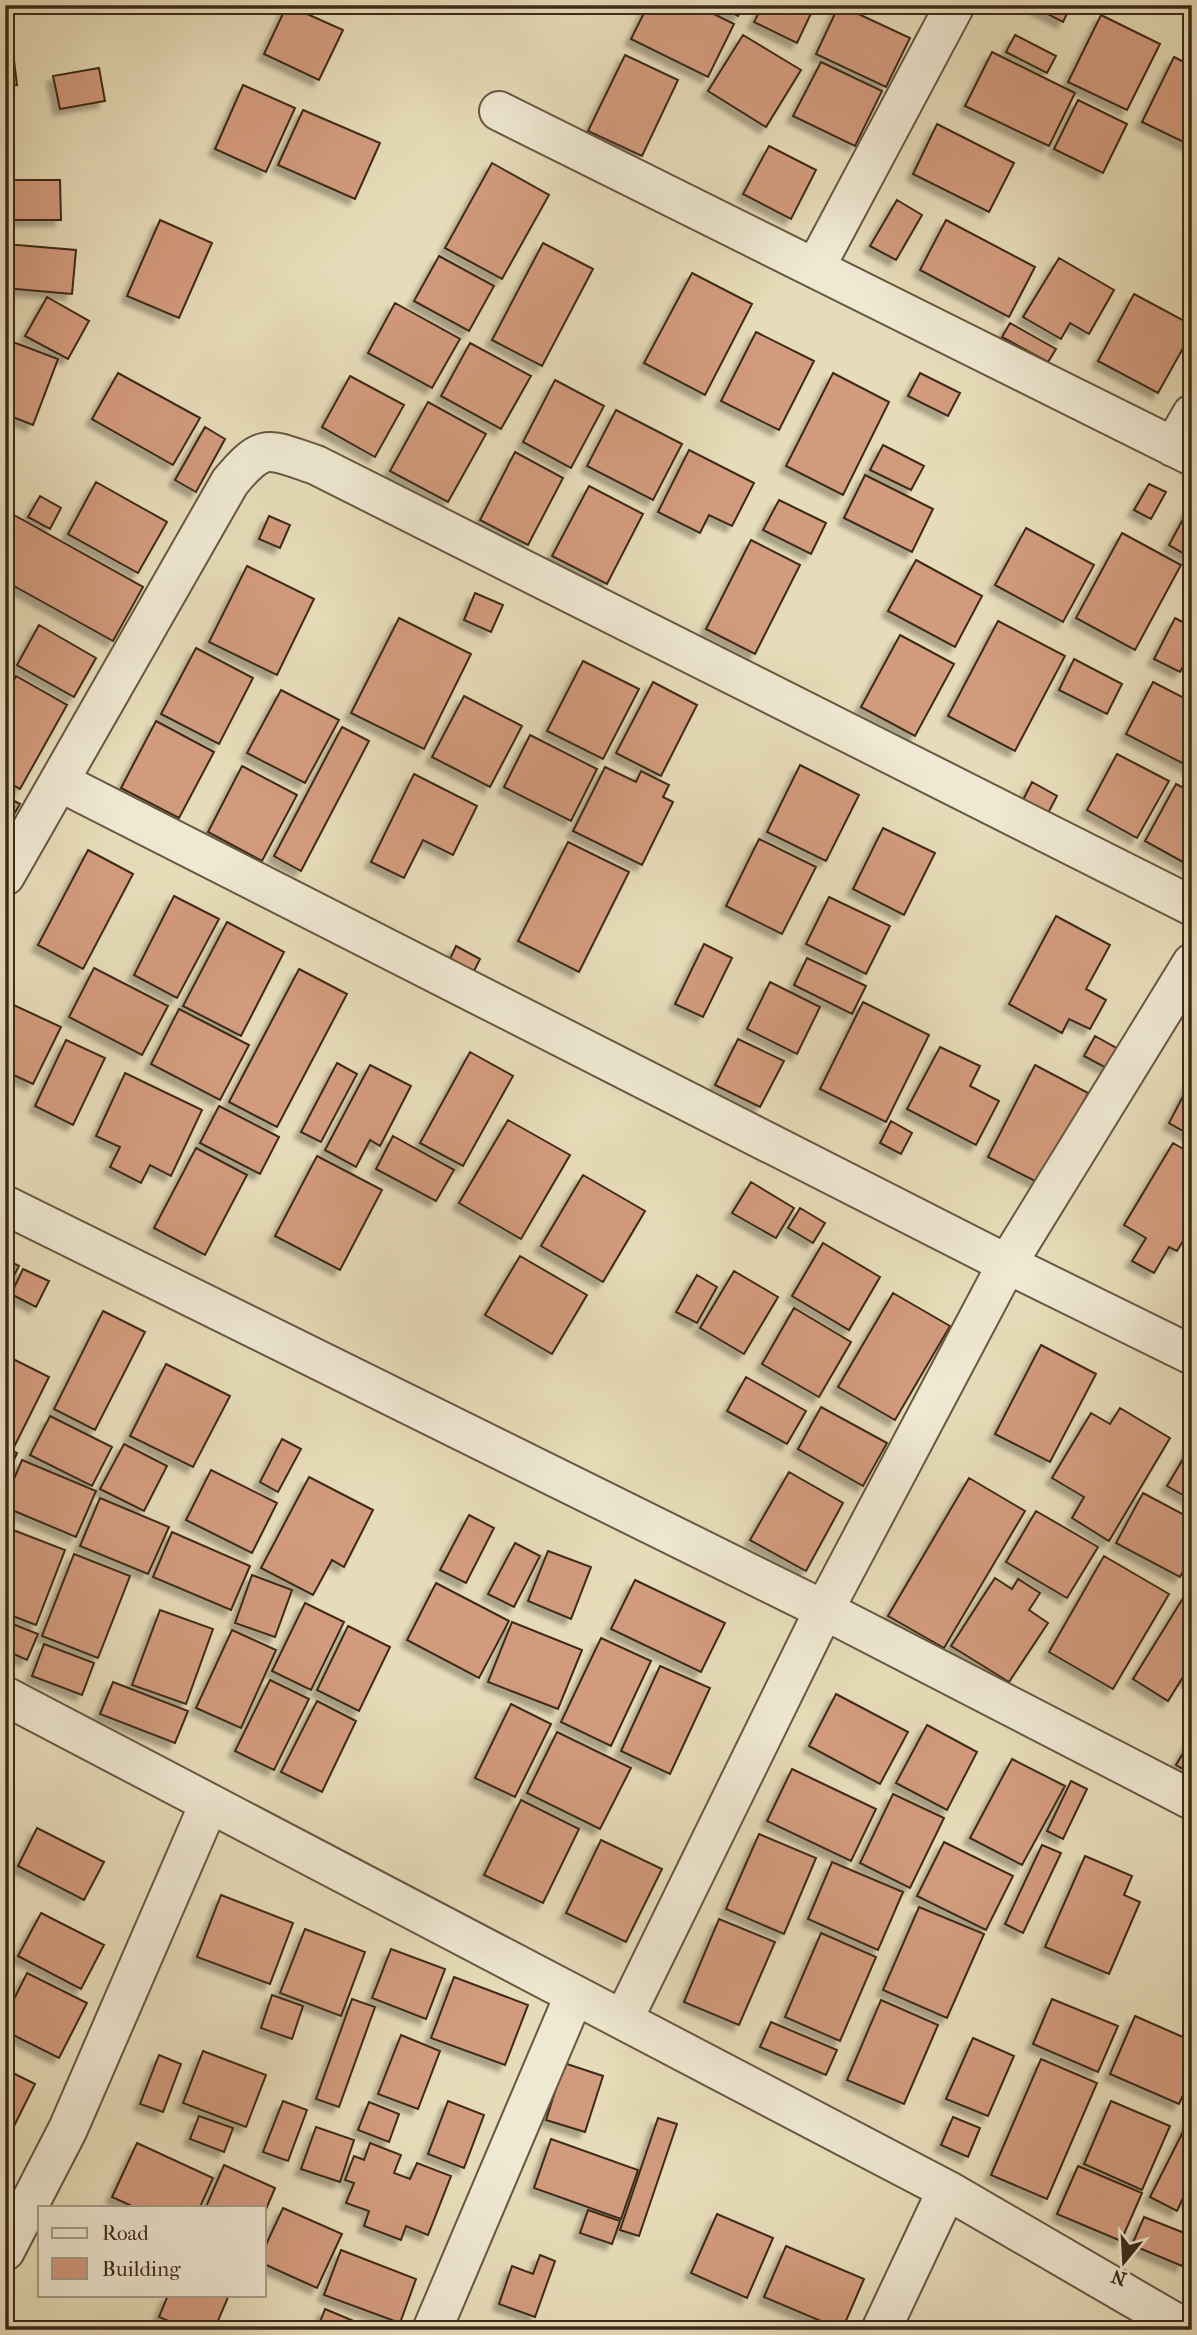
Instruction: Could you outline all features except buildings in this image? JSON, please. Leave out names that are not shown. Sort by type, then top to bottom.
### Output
[{"type":"street","points":[[815,268],[955,5]]},
{"type":"street","points":[[499,111],[1182,452],[1192,414]]},
{"type":"street","points":[[5,876],[230,482],[247,461],[261,452],[277,452],[328,471],[1192,906]]},
{"type":"street","points":[[60,782],[1007,1264],[1192,1355]]},
{"type":"street","points":[[623,2020],[824,1610],[1007,1264],[1192,963]]},
{"type":"street","points":[[5,1205],[824,1610],[1192,1800]]},
{"type":"street","points":[[5,1696],[947,2190],[1188,2330]]},
{"type":"street","points":[[5,2251],[68,2129],[209,1804]]},
{"type":"street","points":[[432,2330],[574,1996]]},
{"type":"street","points":[[881,2330],[947,2190]]}]
